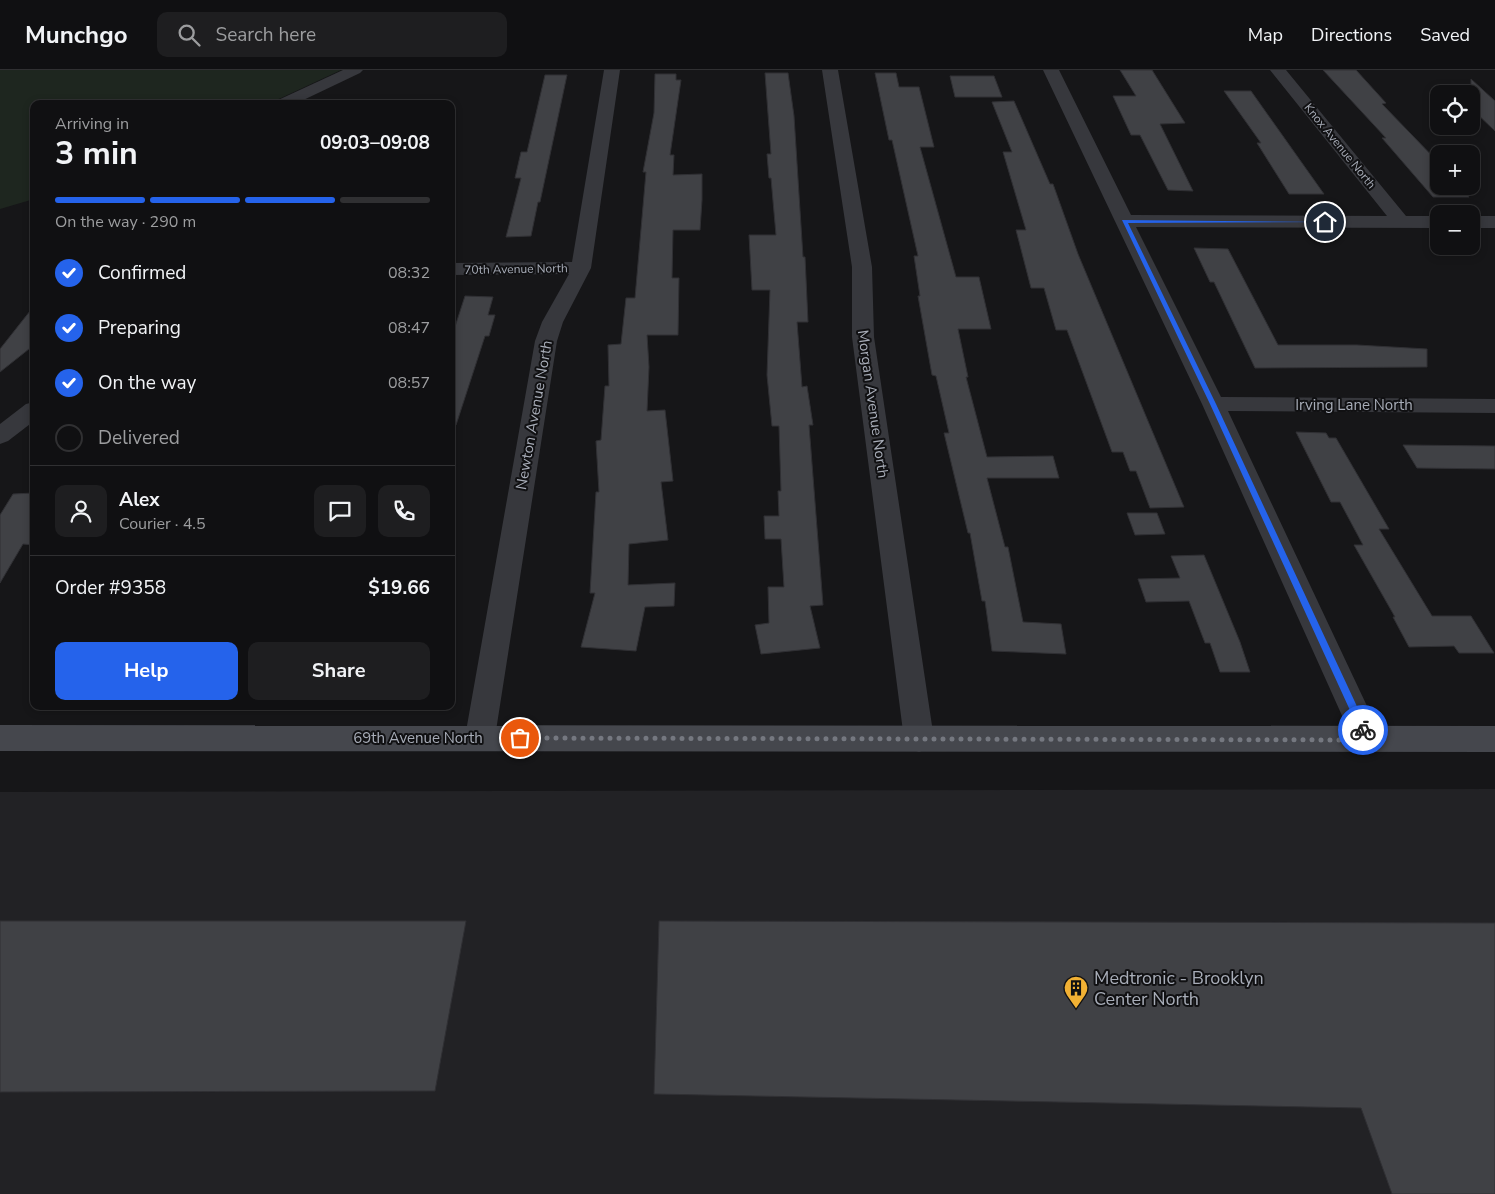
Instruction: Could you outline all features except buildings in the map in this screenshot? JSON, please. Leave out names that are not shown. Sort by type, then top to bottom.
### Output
[{"type":"street","points":[[291,100],[355,70]]},
{"type":"street","name":"Newton Avenue North","points":[[480,737],[549,327],[577,280],[581,268],[612,70]]},
{"type":"street","name":"Morgan Avenue North","points":[[830,70],[862,267],[861,320],[919,739]]},
{"type":"street","points":[[1051,70],[1213,404],[1368,740]]},
{"type":"street","name":"Knox Avenue North","points":[[1278,70],[1401,222]]},
{"type":"street","points":[[1124,221],[1430,222]]},
{"type":"street","points":[[1480,222],[1495,222]]},
{"type":"street","name":"70th Avenue North","points":[[455,269],[581,268]]},
{"type":"street","name":"Irving Lane North","points":[[1213,404],[1495,406]]},
{"type":"street","points":[[0,436],[30,412]]},
{"type":"street","name":"69th Avenue North","points":[[0,738],[1495,739]]},
{"type":"shaded area","points":[[0,70],[341,70],[277,100],[30,100],[30,200],[0,209]]},
{"type":"shaded area","points":[[1495,789],[1495,1194],[0,1194],[0,792]]},
{"type":"way so far","points":[[520,738],[1368,740],[1363,730]]},
{"type":"place","name":"Medtronic - Brooklyn Center North","points":[[1076,1009]]},
{"type":"route","points":[[1325,222],[1124,221],[1213,404],[1363,730]]}]
